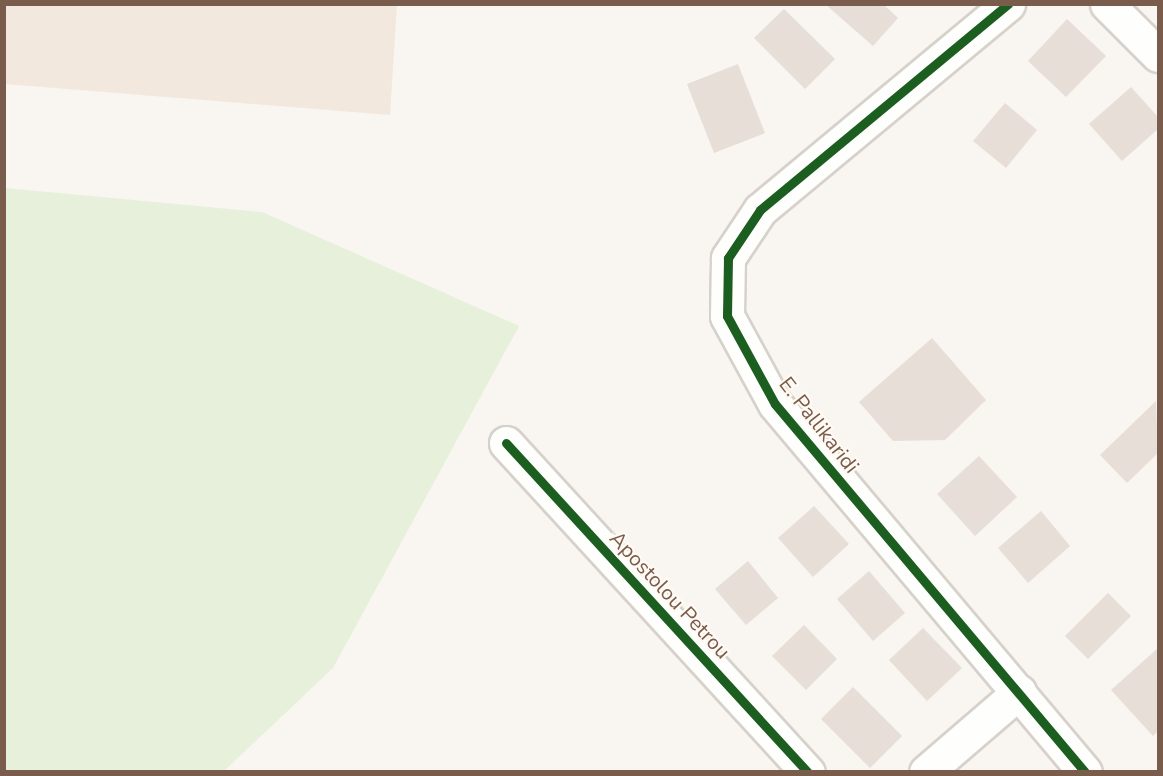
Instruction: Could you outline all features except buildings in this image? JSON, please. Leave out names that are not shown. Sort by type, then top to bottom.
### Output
[{"type":"street","name":"E. Pallikaridi","points":[[1008,4],[760,210],[728,258],[727,316],[775,404],[1085,771]]},
{"type":"street","points":[[1107,4],[1158,55]]},
{"type":"street","name":"Apostolou Petrou","points":[[506,443],[808,771]]},
{"type":"street","points":[[926,771],[1019,692]]},
{"type":"shaded area","points":[[4,5],[397,5],[390,115],[5,84]]},
{"type":"green space","points":[[5,188],[262,212],[519,326],[333,668],[224,771],[5,771]]},
{"type":"cycle path","points":[[1008,4],[760,210],[728,258],[727,316],[775,404],[1085,772]]},
{"type":"cycle path","points":[[506,443],[808,772]]}]
